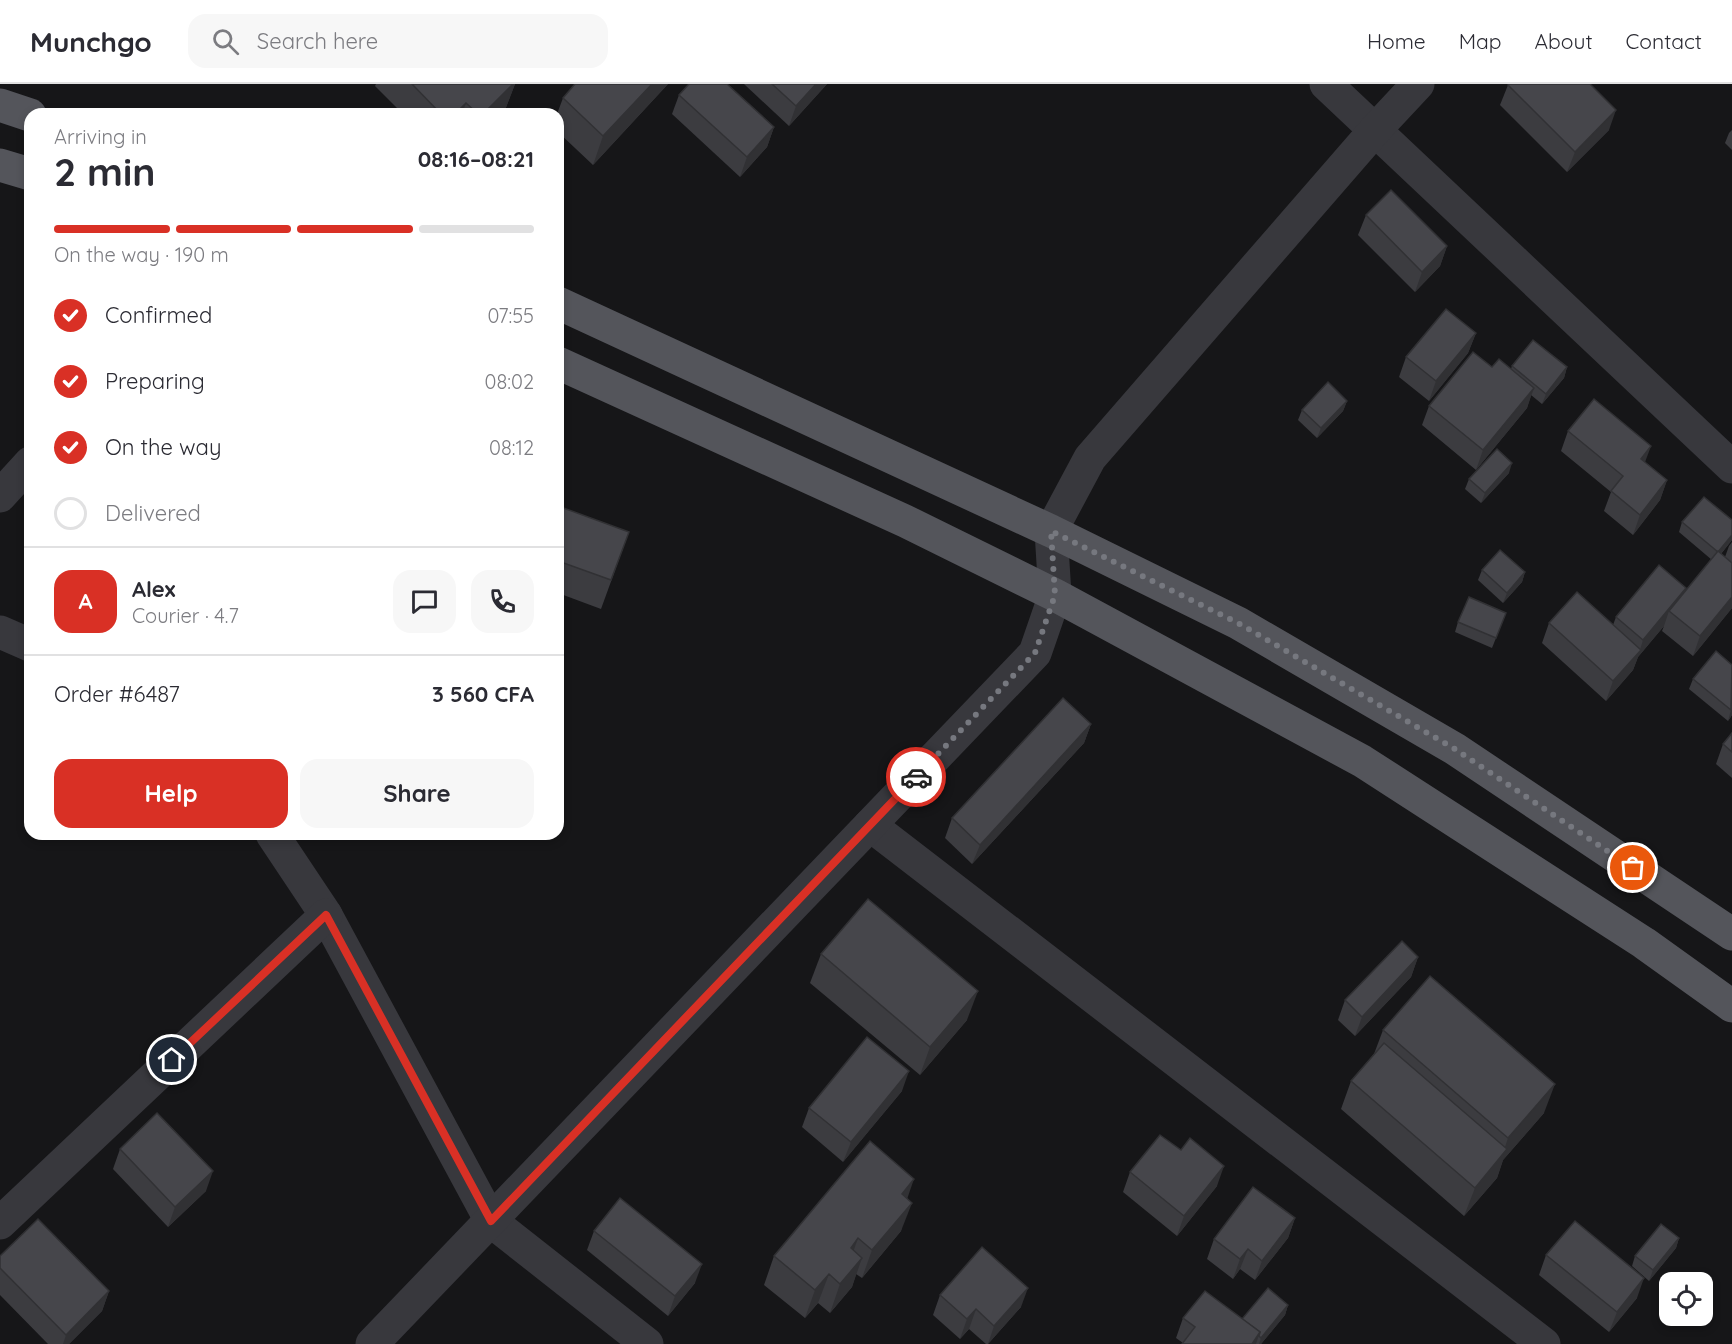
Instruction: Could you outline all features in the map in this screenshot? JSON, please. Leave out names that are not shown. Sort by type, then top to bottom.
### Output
[{"type":"main road","points":[[0,105],[24,113]]},
{"type":"main road","points":[[0,165],[24,172]]},
{"type":"main road","points":[[564,306],[1051,531],[1238,623],[1455,749],[1732,934]]},
{"type":"main road","points":[[564,366],[905,521],[1055,595],[1362,760],[1644,943],[1732,1006]]},
{"type":"street","points":[[1326,84],[1732,467]]},
{"type":"street","points":[[372,1344],[1035,653],[1055,595],[1051,531],[1090,458],[1375,130],[1418,84]]},
{"type":"street","points":[[0,496],[24,470]]},
{"type":"street","points":[[0,632],[24,642]]},
{"type":"street","points":[[870,825],[1544,1344]]},
{"type":"street","points":[[276,840],[326,915],[491,1221],[647,1344]]},
{"type":"street","points":[[0,1223],[326,915]]},
{"type":"building","points":[[412,84],[513,84],[489,108],[471,108],[466,103],[461,108],[435,108]]},
{"type":"building","points":[[575,84],[652,84],[603,136],[563,98]]},
{"type":"building","points":[[689,84],[727,84],[774,127],[747,157],[679,95]]},
{"type":"building","points":[[772,84],[816,84],[796,106]]},
{"type":"building","points":[[1509,84],[1590,84],[1616,110],[1575,152]]},
{"type":"building","points":[[1391,190],[1447,246],[1422,272],[1366,215]]},
{"type":"building","points":[[1446,309],[1476,333],[1436,381],[1406,357]]},
{"type":"building","points":[[1533,340],[1567,367],[1546,394],[1512,366]]},
{"type":"building","points":[[1473,352],[1492,367],[1499,359],[1534,388],[1483,450],[1429,406]]},
{"type":"building","points":[[1328,382],[1347,401],[1321,428],[1302,410]]},
{"type":"building","points":[[1594,399],[1651,446],[1641,459],[1667,480],[1640,515],[1611,491],[1623,476],[1568,431]]},
{"type":"building","points":[[1497,449],[1512,463],[1485,493],[1469,479]]},
{"type":"building","points":[[1704,497],[1732,520],[1732,535],[1718,552],[1682,522]]},
{"type":"building","points":[[564,508],[629,532],[611,580],[564,563]]},
{"type":"building","points":[[1500,550],[1525,572],[1507,593],[1482,570]]},
{"type":"building","points":[[1718,551],[1732,563],[1732,597],[1700,636],[1669,611]]},
{"type":"building","points":[[1659,565],[1686,588],[1643,640],[1616,617]]},
{"type":"building","points":[[1577,592],[1641,650],[1613,681],[1549,623]]},
{"type":"building","points":[[1469,597],[1506,613],[1496,638],[1458,622]]},
{"type":"building","points":[[1716,651],[1732,665],[1731,710],[1693,679]]},
{"type":"building","points":[[1063,698],[1091,724],[980,845],[952,818]]},
{"type":"building","points":[[1732,733],[1732,752],[1723,744]]},
{"type":"building","points":[[868,899],[978,991],[930,1047],[821,954]]},
{"type":"building","points":[[1402,941],[1418,957],[1362,1017],[1345,1000]]},
{"type":"building","points":[[1430,976],[1555,1084],[1508,1138],[1383,1030]]},
{"type":"building","points":[[867,1037],[909,1071],[851,1142],[809,1108]]},
{"type":"building","points":[[1384,1043],[1507,1149],[1475,1188],[1351,1081]]},
{"type":"building","points":[[157,1113],[213,1171],[175,1207],[120,1149]]},
{"type":"building","points":[[1160,1135],[1181,1150],[1190,1138],[1224,1166],[1184,1216],[1130,1172]]},
{"type":"building","points":[[870,1141],[914,1179],[902,1194],[912,1203],[872,1250],[858,1238],[851,1248],[862,1258],[840,1284],[829,1274],[815,1290],[774,1256]]},
{"type":"building","points":[[1253,1187],[1295,1218],[1262,1261],[1248,1249],[1240,1259],[1214,1239]]},
{"type":"building","points":[[620,1198],[702,1264],[675,1296],[594,1231]]},
{"type":"building","points":[[38,1219],[109,1291],[66,1335],[0,1268],[0,1256]]},
{"type":"building","points":[[1575,1221],[1644,1278],[1617,1312],[1546,1255]]},
{"type":"building","points":[[1661,1224],[1679,1238],[1653,1270],[1635,1256]]},
{"type":"building","points":[[982,1247],[1028,1288],[994,1326],[976,1309],[967,1319],[940,1295]]},
{"type":"building","points":[[1268,1288],[1288,1305],[1261,1338],[1260,1332],[1242,1319]]},
{"type":"building","points":[[1205,1291],[1260,1332],[1252,1344],[1182,1344],[1195,1327],[1183,1318]]},
{"type":"way so far","points":[[916,777],[1035,653],[1055,595],[1051,531],[1238,623],[1455,749],[1633,868]]},
{"type":"route","points":[[172,1060],[326,915],[491,1221],[916,777]]}]
